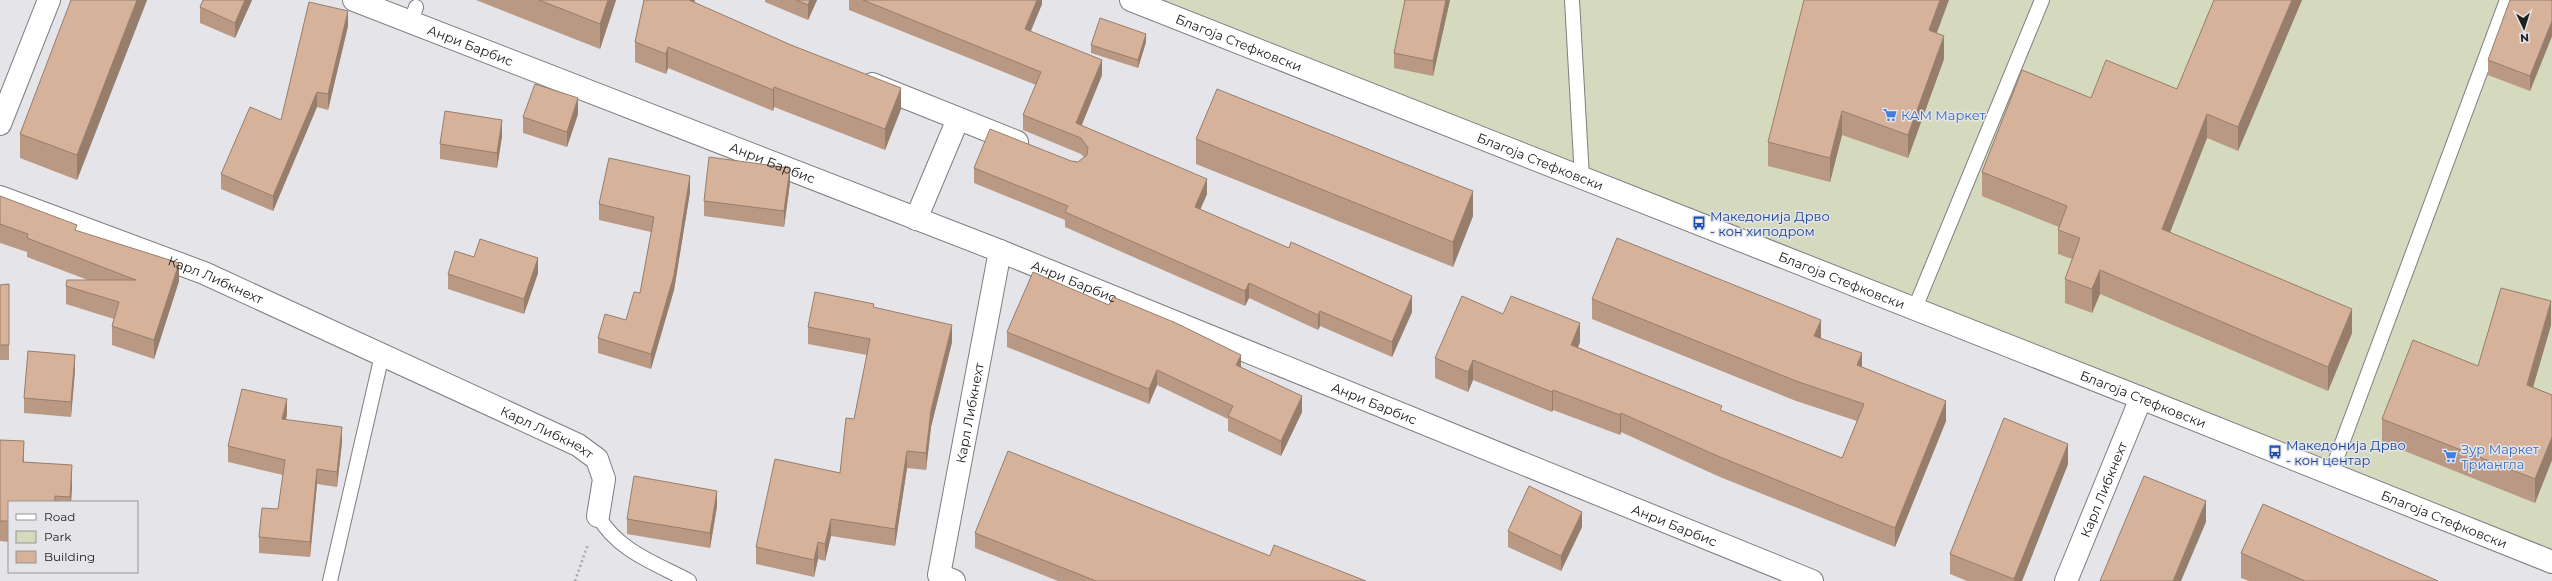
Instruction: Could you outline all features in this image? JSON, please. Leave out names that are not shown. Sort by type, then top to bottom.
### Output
[{"type":"street","points":[[0,124],[49,0]]},
{"type":"street","name":"Анри Барбис","points":[[354,0],[414,15],[756,155],[1000,251],[1812,581]]},
{"type":"street","name":"Благоја Стефковски","points":[[1131,0],[1915,308],[2552,562]]},
{"type":"street","points":[[851,75],[958,119],[1039,150]]},
{"type":"street","points":[[916,219],[958,119]]},
{"type":"street","name":"Карл Либкнехт","points":[[0,197],[204,273],[584,450],[597,459],[604,479],[598,516]]},
{"type":"street","name":"Карл Либкнехт","points":[[941,579],[1000,251]]},
{"type":"street","name":"Карл Либкнехт","points":[[2066,581],[2141,398]]},
{"type":"lane","points":[[1572,0],[1582,178]]},
{"type":"lane","points":[[1915,308],[2042,0]]},
{"type":"lane","points":[[2331,473],[2507,0]]},
{"type":"lane","points":[[330,581],[382,355]]},
{"type":"lane","points":[[598,516],[606,530],[622,546],[689,581]]},
{"type":"path","points":[[575,581],[598,516]]},
{"type":"green space","points":[[1133,0],[2552,0],[2552,555]]},
{"type":"building","points":[[71,0],[137,0],[77,155],[20,134]]},
{"type":"building","points":[[203,0],[245,0],[235,23],[200,7]]},
{"type":"building","points":[[539,0],[608,0],[600,24]]},
{"type":"building","points":[[644,0],[689,0],[791,45],[901,88],[885,129],[774,87],[773,90],[668,47],[666,54],[635,42]]},
{"type":"building","points":[[796,0],[810,0],[808,5]]},
{"type":"building","points":[[863,0],[1037,0],[1025,29],[1102,60],[1076,123],[1207,179],[1195,207],[1289,248],[1291,242],[1412,296],[1392,342],[1320,311],[1318,315],[1249,283],[1245,291],[1065,212],[1068,206],[974,168],[990,129],[1071,161],[1078,162],[1087,155],[1088,148],[1081,138],[1023,115],[1041,72]]},
{"type":"building","points":[[1405,0],[1446,0],[1433,61],[1394,53]]},
{"type":"building","points":[[1804,0],[1940,0],[1929,30],[1944,36],[1908,135],[1842,111],[1830,158],[1768,142]]},
{"type":"building","points":[[2214,0],[2292,0],[2238,127],[2207,114],[2162,229],[2352,309],[2328,367],[2100,270],[2092,289],[2065,279],[2080,238],[2058,230],[2067,206],[1982,172],[2022,70],[2091,98],[2106,60],[2177,89]]},
{"type":"building","points":[[2510,0],[2552,0],[2552,21],[2530,76],[2488,60]]},
{"type":"building","points":[[309,2],[348,11],[328,94],[317,92],[273,196],[221,174],[250,107],[281,120]]},
{"type":"building","points":[[1100,18],[1146,34],[1138,60],[1091,45]]},
{"type":"building","points":[[535,84],[578,98],[567,132],[523,117]]},
{"type":"building","points":[[1217,89],[1473,191],[1453,242],[1196,139]]},
{"type":"building","points":[[445,111],[502,120],[497,153],[440,144]]},
{"type":"building","points":[[709,157],[790,168],[784,211],[704,201]]},
{"type":"building","points":[[609,158],[690,176],[674,275],[651,354],[598,338],[605,314],[626,320],[634,292],[640,293],[654,217],[599,204]]},
{"type":"building","points":[[0,196],[77,225],[75,230],[179,263],[154,340],[112,326],[119,302],[66,286],[67,280],[136,280],[27,238],[28,234],[0,224]]},
{"type":"building","points":[[1617,238],[1821,320],[1814,336],[1862,353],[1857,365],[1946,401],[1895,528],[1720,457],[1621,413],[1620,415],[1553,390],[1552,392],[1473,360],[1468,372],[1435,358],[1462,296],[1503,314],[1511,296],[1580,323],[1571,345],[1722,406],[1720,410],[1842,458],[1864,404],[1796,381],[1592,299]]},
{"type":"building","points":[[480,239],[538,258],[524,299],[448,274],[455,251],[474,257]]},
{"type":"building","points":[[1033,272],[1109,305],[1113,297],[1176,323],[1241,355],[1236,365],[1302,396],[1281,441],[1228,416],[1233,406],[1157,370],[1149,389],[1007,332]]},
{"type":"building","points":[[9,284],[9,345],[0,345],[0,285]]},
{"type":"building","points":[[2501,288],[2551,301],[2527,385],[2552,395],[2552,437],[2535,479],[2382,419],[2413,340],[2478,366]]},
{"type":"building","points":[[815,292],[874,304],[873,307],[952,325],[931,410],[926,453],[907,451],[895,529],[831,519],[825,544],[818,542],[814,560],[756,547],[775,459],[840,473],[846,418],[854,419],[870,339],[808,327]]},
{"type":"building","points":[[28,351],[75,355],[71,402],[24,398]]},
{"type":"building","points":[[242,389],[287,399],[282,419],[342,427],[337,472],[317,469],[310,542],[259,537],[262,508],[278,509],[285,460],[228,446]]},
{"type":"building","points":[[2004,418],[2068,444],[2014,579],[1950,554]]},
{"type":"building","points":[[0,440],[24,441],[23,462],[72,465],[70,497],[55,496],[55,501],[8,501],[8,521],[0,521]]},
{"type":"building","points":[[1008,451],[1270,556],[1274,545],[1366,581],[1096,581],[975,533]]},
{"type":"building","points":[[634,476],[717,491],[710,533],[627,519]]},
{"type":"building","points":[[2144,476],[2206,501],[2173,581],[2100,581]]},
{"type":"building","points":[[1529,486],[1582,512],[1561,556],[1508,531]]},
{"type":"building","points":[[2263,504],[2438,581],[2305,581],[2241,553]]},
{"type":"place","name":"КАМ Маркет","points":[[1890,115]]},
{"type":"place","name":"Македонија Дрво - кон хиподром","points":[[1699,223]]},
{"type":"place","name":"Македонија Дрво - кон центар","points":[[2275,452]]},
{"type":"place","name":"Зур Маркет Триангла","points":[[2450,456]]}]
